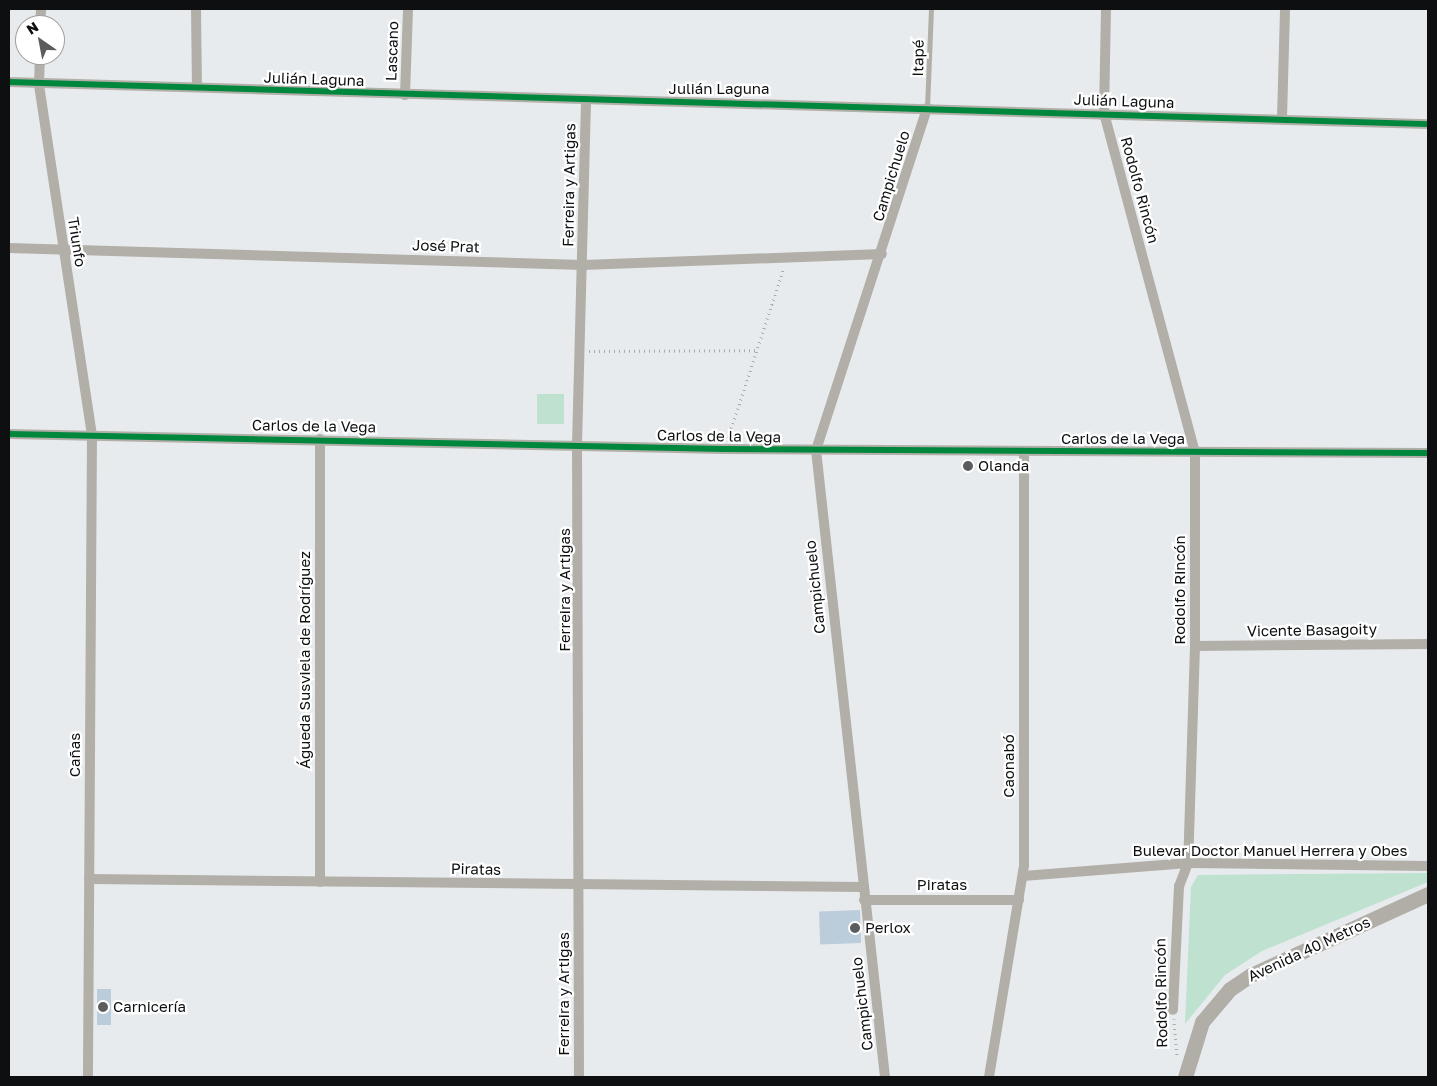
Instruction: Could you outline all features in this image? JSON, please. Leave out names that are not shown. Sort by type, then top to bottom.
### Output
[{"type":"main road","name":"Avenida 40 Metros","points":[[1185,1077],[1202,1022],[1230,989],[1251,975],[1428,894]]},
{"type":"street","points":[[196,9],[197,87]]},
{"type":"street","name":"Lascano","points":[[405,95],[408,9]]},
{"type":"street","name":"Rodolfo Rincón","points":[[1106,9],[1104,113],[1195,452],[1195,646],[1188,863],[1179,886],[1174,1010]]},
{"type":"street","points":[[1282,118],[1285,9]]},
{"type":"street","name":"Triunfo","points":[[40,65],[39,85],[92,434]]},
{"type":"street","name":"Julián Laguna","points":[[9,82],[39,85],[197,87],[586,102],[756,101],[1428,124]]},
{"type":"street","name":"Ferreira y Artigas","points":[[579,1077],[581,885],[577,445],[582,351],[586,102]]},
{"type":"street","name":"Campichuelo","points":[[885,1077],[864,900],[816,450],[882,254],[927,108]]},
{"type":"street","name":"José Prat","points":[[9,248],[583,265],[882,254]]},
{"type":"street","name":"Carlos de la Vega","points":[[9,434],[320,438],[724,449],[1428,453]]},
{"type":"street","name":"Cañas","points":[[88,1077],[92,434]]},
{"type":"street","name":"Águeda Susviela de Rodríguez","points":[[320,438],[320,882]]},
{"type":"street","name":"Caonabó","points":[[989,1077],[1023,876],[1024,451]]},
{"type":"street","name":"Vicente Basagoity","points":[[1195,646],[1428,644]]},
{"type":"street","name":"Bulevar Doctor Manuel Herrera y Obes","points":[[1023,876],[1188,863],[1428,866]]},
{"type":"street","name":"Piratas","points":[[89,879],[581,885],[863,886]]},
{"type":"street","name":"Piratas","points":[[864,900],[1019,900]]},
{"type":"lane","name":"Itapé","points":[[927,108],[931,9]]},
{"type":"path","points":[[724,449],[755,350],[787,258]]},
{"type":"path","points":[[582,351],[755,350]]},
{"type":"green space","points":[[537,394],[564,394],[564,424],[537,424]]},
{"type":"green space","points":[[1428,873],[1428,882],[1262,951],[1225,975],[1185,1024],[1191,887],[1198,875]]},
{"type":"building","points":[[860,910],[861,943],[820,944],[819,911]]},
{"type":"building","name":"Carnicería","points":[[97,989],[111,989],[111,1025],[97,1025]]},
{"type":"cycle path","points":[[9,82],[1428,124]]},
{"type":"cycle path","points":[[9,434],[724,449],[1428,453]]},
{"type":"place","name":"Olanda","points":[[968,466]]},
{"type":"place","name":"Perlox","points":[[855,928]]},
{"type":"place","name":"Carnicería","points":[[103,1007]]}]
